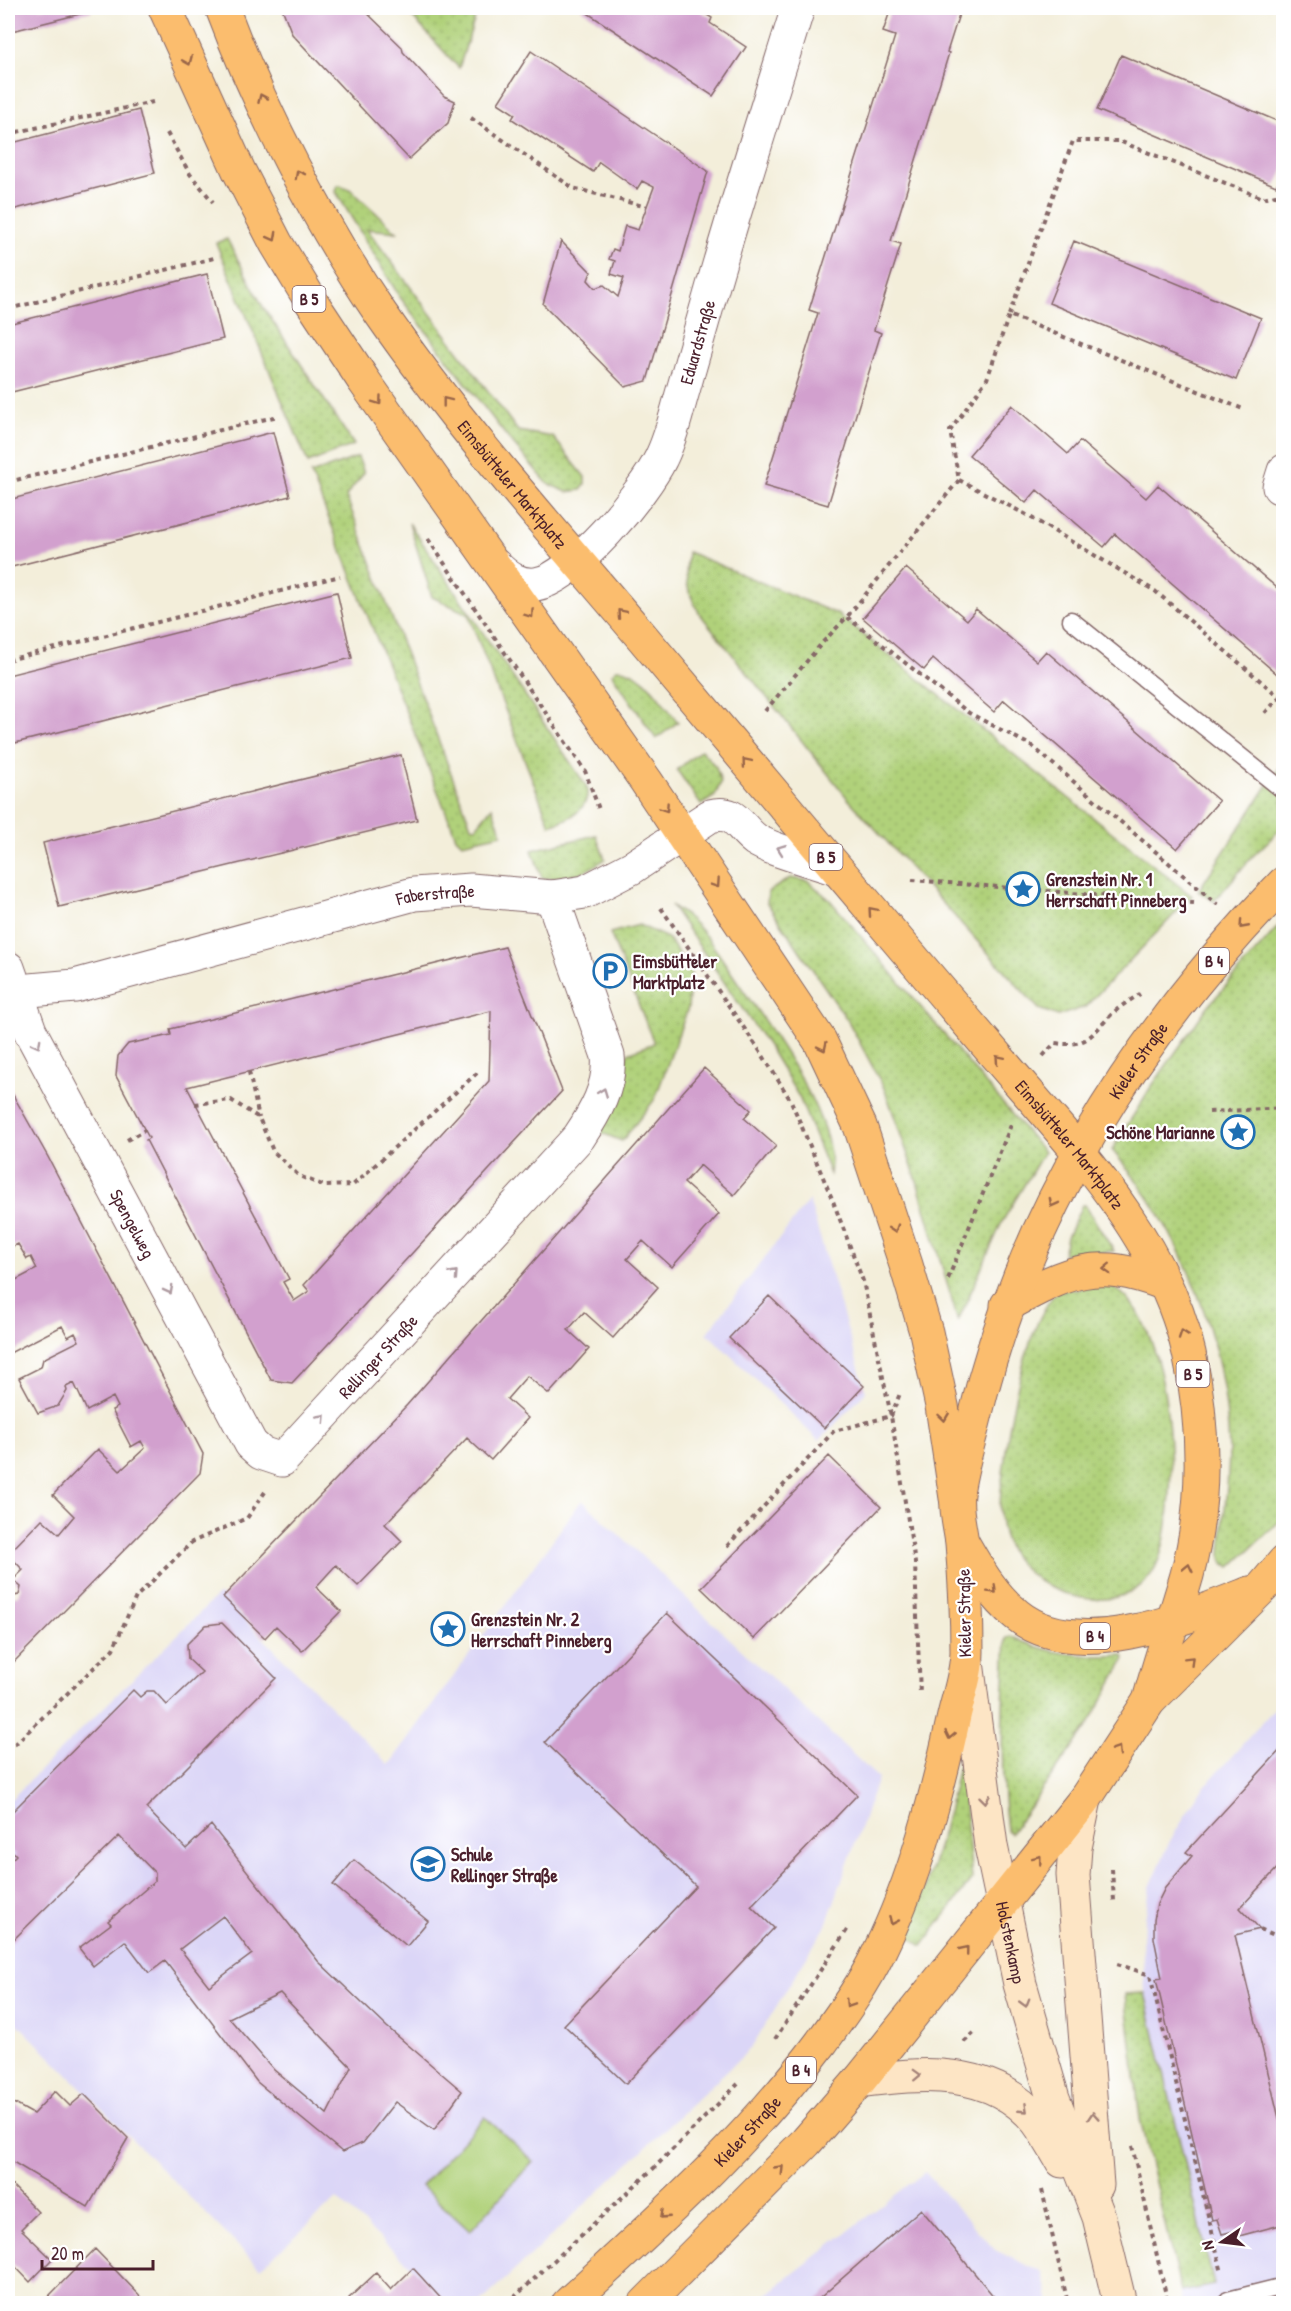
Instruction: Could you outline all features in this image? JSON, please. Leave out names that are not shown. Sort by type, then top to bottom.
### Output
[{"type":"main road","name":"B 5","points":[[165,8],[206,101],[276,243],[364,381],[684,836],[820,1041],[860,1126],[926,1332],[942,1406],[956,1498]]},
{"type":"main road","name":"Eimsbütteler Marktplatz","points":[[222,8],[280,137],[323,218],[378,310],[427,377],[575,560],[836,869],[1080,1150],[1143,1243],[1163,1284],[1188,1350],[1202,1430],[1199,1508],[1187,1573],[1149,1701]]},
{"type":"main road","name":"Kieler Straße","points":[[568,2304],[707,2175],[784,2092],[867,1976],[898,1911],[914,1860],[946,1750],[967,1657],[962,1541],[956,1498],[983,1383],[1006,1305],[1031,1244],[1080,1150],[1148,1042],[1243,925],[1284,883]]},
{"type":"main road","points":[[1006,1305],[1063,1276],[1084,1270],[1117,1269],[1163,1284]]},
{"type":"main road","name":"B 4","points":[[962,1541],[985,1583],[1018,1616],[1053,1631],[1101,1636],[1170,1624],[1262,1588]]},
{"type":"main road","name":"B 4","points":[[645,2304],[806,2142],[860,2080],[1085,1799],[1149,1701],[1262,1588],[1284,1562]]},
{"type":"main road","name":"Holstenkamp","points":[[967,1657],[1001,1905],[1020,1984],[1053,2098],[1099,2217],[1120,2304]]},
{"type":"main road","name":"Holstenkamp","points":[[1085,1799],[1075,1848],[1073,1886],[1089,2064],[1099,2217]]},
{"type":"main road","points":[[860,2080],[916,2074],[953,2076],[974,2080],[1012,2098],[1036,2121],[1099,2217]]},
{"type":"street","name":"Eduardstraße","points":[[496,566],[506,576],[517,582],[537,584],[547,581],[575,560],[636,500],[662,457],[798,8]]},
{"type":"street","name":"Faberstraße","points":[[10,983],[75,986],[414,894],[471,890],[552,897],[585,892],[605,883],[684,836],[710,816],[722,813],[733,817],[757,840],[836,869]]},
{"type":"street","name":"Rellinger Straße","points":[[282,1460],[579,1137],[597,1106],[606,1082],[608,1056],[552,897]]},
{"type":"street","name":"Spengelweg","points":[[10,983],[30,1031],[251,1444],[261,1453],[282,1460]]},
{"type":"lane","points":[[1071,620],[1284,791]]},
{"type":"lane","points":[[1228,2300],[1284,2286]]},
{"type":"path","points":[[8,134],[153,102]]},
{"type":"path","points":[[471,118],[573,188],[647,207]]},
{"type":"path","points":[[765,711],[847,617],[959,480],[950,431],[987,379],[1073,141],[1119,141],[1263,198],[1284,193]]},
{"type":"path","points":[[8,309],[214,258]]},
{"type":"path","points":[[1010,315],[1243,409]]},
{"type":"path","points":[[8,483],[278,416]]},
{"type":"path","points":[[959,480],[1025,514],[1155,591],[1284,701]]},
{"type":"path","points":[[8,660],[340,576]]},
{"type":"path","points":[[847,617],[969,713],[1032,746],[1219,906]]},
{"type":"path","points":[[1265,713],[1279,698]]},
{"type":"path","points":[[912,880],[1194,903]]},
{"type":"path","points":[[662,908],[762,1054],[791,1101],[833,1201],[863,1281],[891,1416],[915,1563],[921,1694],[918,1705]]},
{"type":"path","points":[[1037,1063],[1055,1043],[1071,1045],[1095,1034],[1113,1013]]},
{"type":"path","points":[[249,1072],[259,1118],[273,1151],[299,1176],[325,1186],[353,1185],[477,1073]]},
{"type":"path","points":[[195,1104],[231,1100],[259,1118]]},
{"type":"path","points":[[1209,1112],[1284,1108]]},
{"type":"path","points":[[946,1282],[1014,1118]]},
{"type":"path","points":[[891,1416],[903,1386]]},
{"type":"path","points":[[727,1546],[834,1431],[891,1416]]},
{"type":"path","points":[[8,1751],[113,1649],[136,1597],[192,1542],[238,1523],[254,1510],[282,1460]]},
{"type":"path","points":[[773,2043],[851,1920]]},
{"type":"path","points":[[1260,1929],[1284,1939]]},
{"type":"path","points":[[1117,1964],[1150,1975],[1228,2300]]},
{"type":"path","points":[[507,2304],[655,2167],[744,2078]]},
{"type":"path","points":[[1130,2138],[1168,2304]]},
{"type":"path","points":[[1040,2185],[1068,2304]]},
{"type":"shaded area","points":[[809,1200],[866,1392],[819,1441],[707,1333]]},
{"type":"shaded area","name":"Schule Rellinger Straße","points":[[582,1500],[878,1778],[826,1925],[751,2048],[480,2303],[446,2303],[413,2268],[337,2199],[260,2268],[8,2014],[8,1802],[219,1594],[389,1765]]},
{"type":"shaded area","points":[[1283,1699],[1283,2303],[1183,2303],[1157,2188],[1189,2180],[1145,1993],[1142,1939],[1150,1887],[1170,1841],[1198,1794]]},
{"type":"shaded area","points":[[925,2172],[995,2250],[1043,2273],[1050,2303],[754,2304]]},
{"type":"green space","points":[[404,8],[478,8],[459,68]]},
{"type":"green space","points":[[337,186],[351,190],[397,232],[367,229],[518,431],[553,437],[585,477],[585,485],[581,490],[567,492],[548,484],[507,437],[399,296],[336,192]]},
{"type":"green space","points":[[227,239],[262,305],[354,445],[308,463],[216,243]]},
{"type":"green space","points":[[358,457],[364,473],[346,496],[471,826],[476,827],[492,807],[502,834],[462,843],[456,837],[311,474]]},
{"type":"green space","points":[[409,523],[587,787],[587,795],[582,808],[565,820],[550,825],[468,614],[432,597]]},
{"type":"green space","points":[[688,552],[837,614],[1192,896],[1085,1007],[1058,1016],[1039,1009],[849,800],[700,614],[687,584]]},
{"type":"green space","points":[[616,669],[626,670],[644,680],[678,722],[656,739],[612,674]]},
{"type":"green space","points":[[701,750],[716,767],[721,782],[715,796],[701,805],[677,770]]},
{"type":"green space","points":[[1283,762],[1283,827],[1252,857],[1214,901],[1198,891]]},
{"type":"green space","points":[[596,835],[605,859],[575,874],[560,878],[542,878],[532,850]]},
{"type":"green space","points":[[790,878],[808,881],[830,900],[1044,1152],[1002,1222],[958,1321],[917,1181],[885,1090],[848,1021],[767,903],[768,892]]},
{"type":"green space","points":[[671,905],[691,920],[712,944],[799,1076],[824,1128],[830,1152],[830,1174],[799,1097],[768,1046]]},
{"type":"green space","points":[[1283,921],[1283,1518],[1231,1567],[1223,1563],[1221,1558],[1229,1463],[1226,1408],[1209,1328],[1196,1289],[1160,1216],[1112,1150],[1149,1090],[1208,1006]]},
{"type":"green space","points":[[639,925],[668,938],[691,971],[688,1008],[655,1099],[622,1141],[594,1130],[611,1109],[628,1053],[654,1043],[610,933]]},
{"type":"green space","points":[[1082,1205],[1085,1205],[1114,1251],[1063,1254],[1067,1237]]},
{"type":"green space","points":[[1106,1285],[1129,1301],[1147,1331],[1160,1371],[1168,1417],[1171,1464],[1169,1509],[1163,1547],[1152,1573],[1136,1588],[1117,1597],[1096,1599],[1073,1596],[1052,1588],[1032,1576],[1017,1560],[1006,1542],[1001,1522],[1000,1500],[1007,1439],[1016,1394],[1029,1345],[1047,1304],[1058,1291]]},
{"type":"green space","points":[[1010,1636],[1051,1651],[1094,1656],[1124,1655],[1125,1659],[1089,1724],[1011,1833],[1007,1830],[1002,1758],[1006,1639]]},
{"type":"green space","points":[[961,1765],[972,1879],[922,1946],[907,1934],[937,1852],[958,1766]]},
{"type":"green space","points":[[1145,1993],[1214,2285],[1181,2292],[1140,2119],[1125,1994]]},
{"type":"green space","points":[[485,2117],[533,2161],[470,2231],[421,2186]]},
{"type":"building","points":[[8,8],[91,8],[92,11],[8,32]]},
{"type":"building","points":[[282,8],[362,8],[402,47],[403,52],[444,96],[455,101],[448,123],[409,159],[292,34]]},
{"type":"building","points":[[580,8],[690,10],[696,8],[712,18],[710,23],[746,47],[713,96]]},
{"type":"building","points":[[891,8],[961,8],[891,241],[901,244],[874,330],[881,333],[828,505],[764,486],[818,313],[809,310],[895,36],[883,32]]},
{"type":"building","points":[[531,51],[708,171],[647,381],[625,387],[543,304],[561,241],[591,272],[588,280],[595,288],[604,285],[618,297],[624,278],[611,274],[615,261],[609,259],[613,249],[618,251],[625,226],[638,230],[654,187],[642,181],[637,189],[599,162],[593,172],[512,119],[515,114],[498,103]]},
{"type":"building","points":[[1121,55],[1284,124],[1284,169],[1276,186],[1097,110]]},
{"type":"building","points":[[139,110],[155,173],[8,211],[8,144]]},
{"type":"building","points":[[1074,241],[1261,318],[1236,380],[1049,303]]},
{"type":"building","points":[[207,274],[223,339],[8,393],[8,324]]},
{"type":"building","points":[[1012,405],[1068,454],[1080,441],[1146,498],[1158,485],[1284,594],[1284,680],[1115,534],[1104,547],[1037,490],[1026,503],[969,455]]},
{"type":"building","points":[[273,432],[290,496],[8,568],[8,500]]},
{"type":"building","points":[[906,568],[967,620],[976,609],[1037,661],[1046,651],[1219,801],[1177,849],[1004,700],[994,712],[933,659],[924,670],[863,618]]},
{"type":"building","points":[[337,592],[352,658],[15,743],[8,713],[8,675]]},
{"type":"building","points":[[401,755],[417,820],[59,907],[43,843]]},
{"type":"building","points":[[505,947],[562,1091],[292,1383],[271,1380],[146,1140],[149,1138],[116,1076],[118,1056],[128,1044],[171,1035],[170,1029]],"holes":[[[491,1011],[489,1081],[304,1285],[309,1291],[294,1301],[283,1282],[289,1279],[187,1087]]]},
{"type":"building","points":[[704,1068],[751,1110],[744,1118],[776,1146],[734,1195],[700,1165],[684,1183],[719,1214],[672,1267],[643,1241],[627,1259],[658,1287],[613,1338],[584,1312],[568,1330],[589,1349],[549,1394],[527,1376],[507,1399],[528,1418],[491,1460],[467,1438],[385,1524],[402,1541],[358,1586],[336,1565],[316,1587],[341,1611],[302,1651],[276,1626],[265,1638],[223,1597],[407,1405]]},
{"type":"building","points":[[8,1086],[48,1157],[203,1454],[200,1473],[8,1668],[8,1597],[19,1595],[21,1587],[13,1580],[23,1570],[8,1554],[42,1519],[59,1534],[74,1516],[53,1495],[98,1449],[120,1471],[145,1448],[141,1441],[131,1447],[112,1410],[118,1407],[113,1397],[87,1411],[74,1383],[66,1387],[67,1391],[58,1406],[38,1413],[19,1378],[41,1367],[43,1359],[79,1341],[75,1333],[68,1337],[62,1326],[10,1353],[8,1348],[8,1284],[37,1269],[31,1257],[27,1259],[18,1244],[8,1249]]},
{"type":"building","points":[[769,1296],[864,1386],[824,1428],[729,1338]]},
{"type":"building","points":[[829,1456],[881,1507],[754,1639],[701,1588]]},
{"type":"building","points":[[667,1613],[857,1795],[751,1906],[774,1928],[626,2084],[564,2025],[696,1886],[545,1742]]},
{"type":"building","points":[[222,1623],[276,1678],[146,1808],[186,1849],[211,1825],[318,1961],[387,2027],[462,2091],[434,2130],[395,2102],[363,2143],[342,2152],[257,2082],[165,1961],[149,1973],[125,1941],[93,1966],[79,1948],[111,1924],[108,1921],[155,1881],[155,1873],[119,1836],[8,1945],[8,1863],[16,1855],[8,1847],[8,1816],[133,1690],[140,1697],[147,1691],[154,1691],[167,1705],[202,1672],[188,1659],[187,1644],[206,1625]],"holes":[[[223,1916],[252,1954],[209,1986],[180,1949]],[[280,1993],[351,2067],[327,2114],[274,2070],[229,2018]]]},
{"type":"building","points":[[1284,1746],[1284,1861],[1240,1908],[1260,1929],[1235,1935],[1284,2139],[1284,2224],[1239,2236],[1238,2230],[1222,2234],[1217,2219],[1212,2220],[1156,1979],[1162,1978],[1154,1938],[1154,1920],[1157,1904],[1165,1888],[1192,1856],[1186,1852]]},
{"type":"building","points":[[354,1860],[428,1921],[407,1946],[333,1885]]},
{"type":"building","points":[[55,2091],[70,2106],[84,2094],[128,2138],[88,2207],[8,2159],[8,2100],[33,2114]]},
{"type":"building","points":[[8,2181],[38,2212],[21,2229],[52,2259],[30,2282],[8,2259]]},
{"type":"building","points":[[921,2209],[1000,2304],[813,2304]]},
{"type":"building","points":[[95,2249],[148,2304],[52,2304],[47,2298]]},
{"type":"building","points":[[413,2268],[446,2304],[354,2304],[349,2298],[376,2273],[391,2290]]},
{"type":"place","name":"Grenzstein Nr. 1 Herrschaft Pinneberg","points":[[1023,889]]},
{"type":"place","name":"Eimsbütteler Marktplatz","points":[[610,971]]},
{"type":"place","name":"Schöne Marianne","points":[[1238,1132]]},
{"type":"place","name":"Grenzstein Nr. 2 Herrschaft Pinneberg","points":[[448,1629]]},
{"type":"place","name":"Schule Rellinger Straße","points":[[428,1864]]}]
